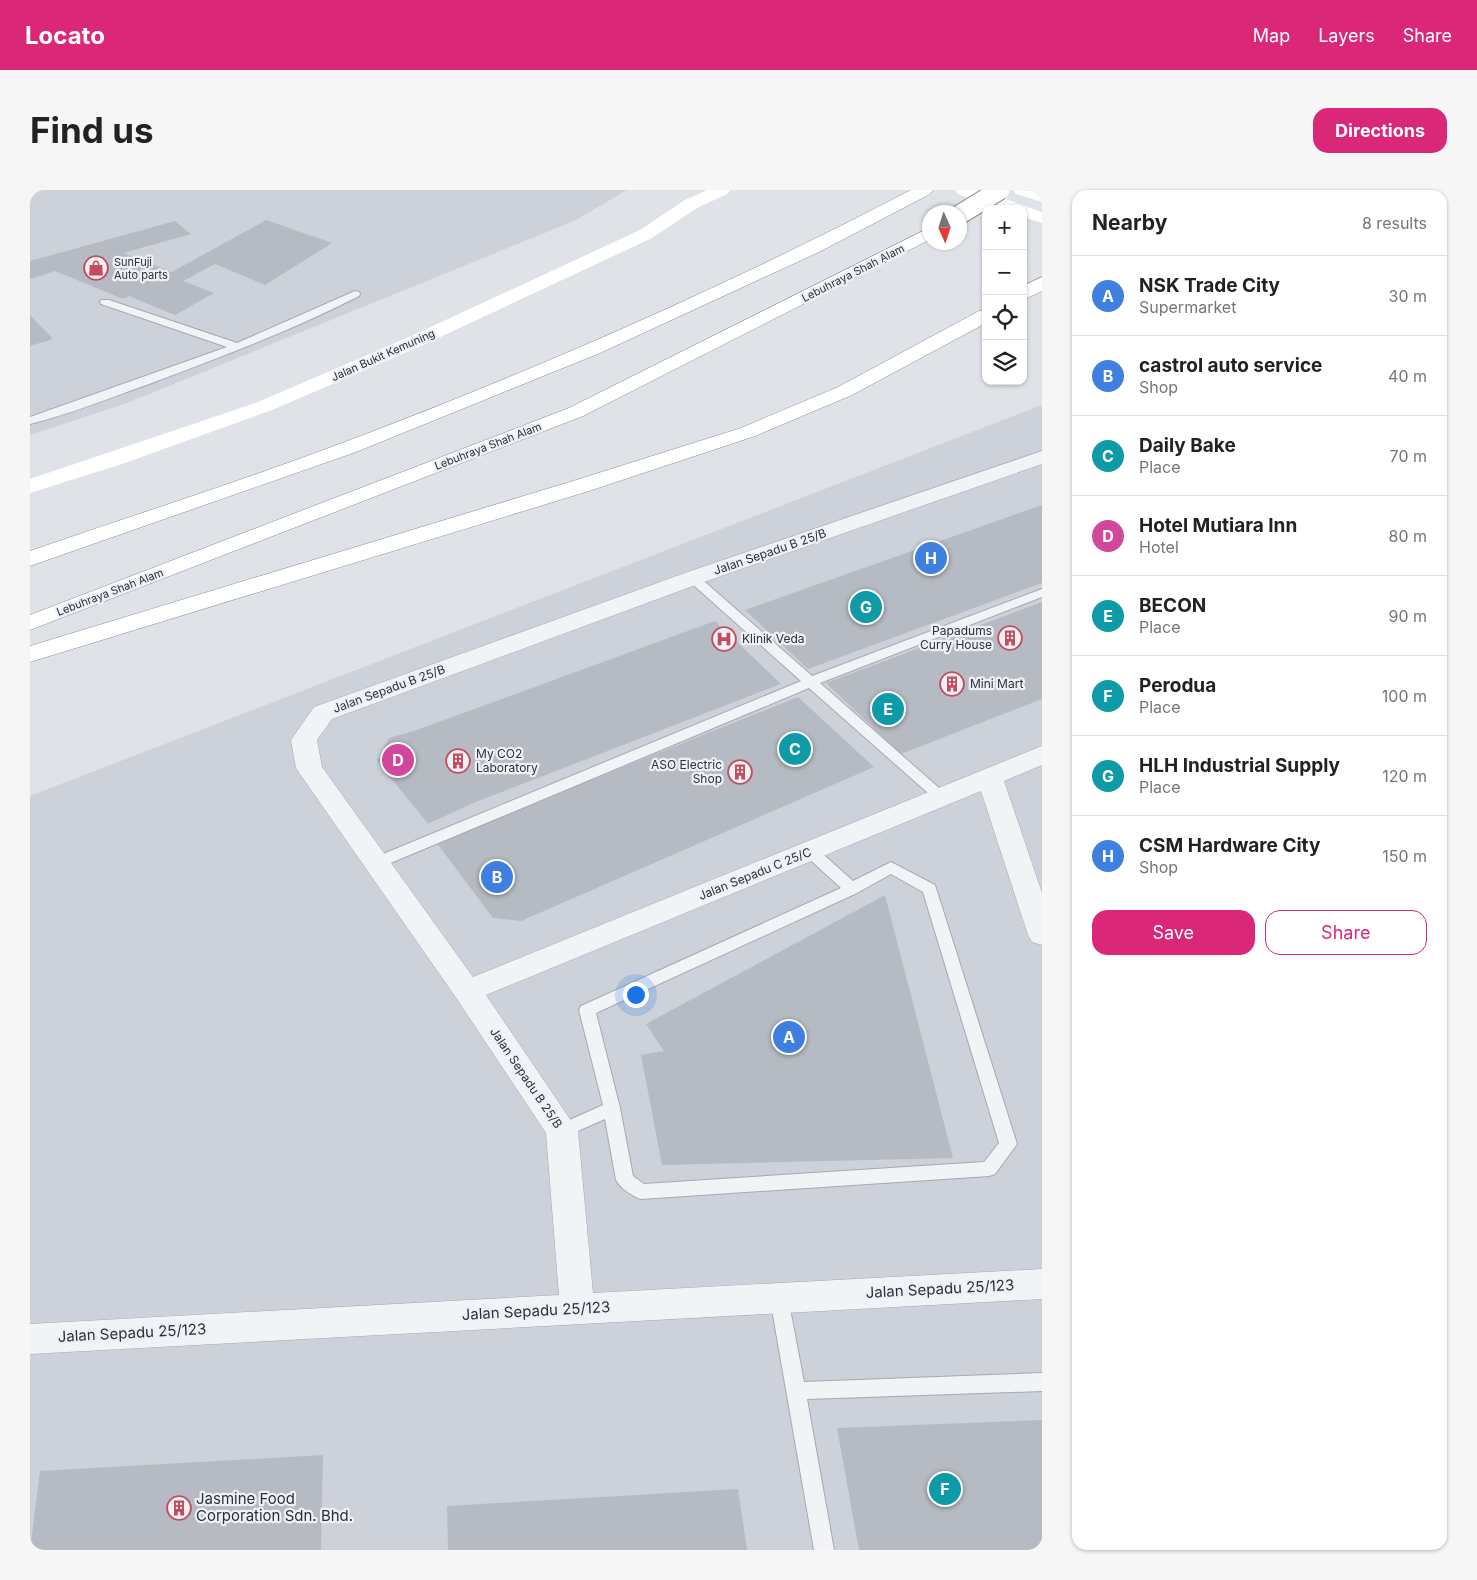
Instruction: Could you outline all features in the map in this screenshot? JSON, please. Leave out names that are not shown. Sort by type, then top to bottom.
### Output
[{"type":"main road","points":[[691,204],[706,190]]},
{"type":"main road","name":"Jalan Bukit Kemuning","points":[[30,486],[123,456],[265,406],[414,342],[646,234],[691,204],[722,190]]},
{"type":"main road","points":[[30,559],[349,448],[593,349],[812,248],[924,190]]},
{"type":"main road","points":[[964,190],[1005,205]]},
{"type":"main road","points":[[967,211],[1000,190]]},
{"type":"main road","points":[[1022,190],[1042,197]]},
{"type":"main road","points":[[1027,212],[1042,218]]},
{"type":"main road","name":"Lebuhraya Shah Alam","points":[[30,623],[576,412],[922,237]]},
{"type":"main road","points":[[1027,292],[1042,283]]},
{"type":"main road","points":[[1027,300],[1042,296]]},
{"type":"main road","points":[[30,654],[581,486],[748,432],[845,391],[982,317]]},
{"type":"street","name":"Jalan Sepadu B 25/B","points":[[577,1309],[562,1131],[467,991],[310,768],[304,740],[323,713],[693,578],[1042,457]]},
{"type":"street","name":"Jalan Sepadu C 25/C","points":[[467,991],[811,852],[1042,755]]},
{"type":"street","points":[[990,778],[1042,935]]},
{"type":"street","name":"Jalan Sepadu 25/123","points":[[30,1339],[1042,1284]]},
{"type":"lane","points":[[30,421],[80,406],[238,347],[306,319],[355,294]]},
{"type":"lane","points":[[105,302],[238,347]]},
{"type":"lane","points":[[693,578],[942,798]]},
{"type":"lane","points":[[376,863],[810,682],[1042,593]]},
{"type":"lane","points":[[811,852],[852,889]]},
{"type":"lane","points":[[891,867],[930,889],[1008,1144],[989,1169],[641,1192],[625,1180],[612,1108],[587,1010],[852,889],[891,867]]},
{"type":"lane","points":[[562,1131],[612,1108]]},
{"type":"lane","points":[[779,1298],[824,1550]]},
{"type":"lane","points":[[796,1390],[1042,1382]]},
{"type":"shaded area","points":[[30,190],[627,190],[574,221],[127,403],[30,435]]},
{"type":"shaded area","points":[[1042,405],[1042,1550],[30,1550],[30,796]]},
{"type":"building","name":"SunFuji Auto parts","points":[[266,220],[332,243],[265,285],[215,264],[183,281],[214,293],[175,315],[129,296],[123,299],[55,271],[30,279],[30,261],[175,221],[191,234],[123,253],[172,272]]},
{"type":"building","points":[[30,315],[53,339],[30,346]]},
{"type":"building","points":[[1042,505],[1042,583],[808,669],[745,610]]},
{"type":"building","points":[[1042,602],[1042,699],[901,754],[826,683]]},
{"type":"building","points":[[715,621],[781,684],[473,803],[428,824],[377,761],[389,738],[414,731]]},
{"type":"building","points":[[798,697],[874,767],[521,921],[493,918],[436,842]]},
{"type":"building","points":[[885,895],[953,1158],[662,1165],[641,1055],[664,1051],[646,1024]]},
{"type":"building","points":[[1042,1420],[1042,1550],[859,1550],[837,1428]]},
{"type":"building","name":"Jasmine Food Corporation Sdn. Bhd.","points":[[323,1455],[321,1550],[30,1550],[40,1471]]},
{"type":"building","points":[[738,1489],[747,1550],[448,1550],[447,1506]]},
{"type":"place","name":"SunFuji Auto parts","points":[[96,268]]},
{"type":"place","name":"CSM Hardware City","points":[[931,558]]},
{"type":"place","name":"HLH Industrial Supply","points":[[866,607]]},
{"type":"place","name":"Papadums Curry House","points":[[1010,638]]},
{"type":"place","name":"Klinik Veda","points":[[724,639]]},
{"type":"place","name":"Mini Mart","points":[[952,684]]},
{"type":"place","name":"BECON","points":[[888,709]]},
{"type":"place","name":"Daily Bake","points":[[795,749]]},
{"type":"place","name":"Hotel Mutiara Inn","points":[[398,760]]},
{"type":"place","name":"My CO2 Laboratory","points":[[458,761]]},
{"type":"place","name":"ASO Electric Shop","points":[[740,772]]},
{"type":"place","name":"castrol auto service","points":[[497,877]]},
{"type":"place","name":"NSK Trade City","points":[[789,1037]]},
{"type":"place","name":"Perodua","points":[[945,1489]]},
{"type":"place","name":"Jasmine Food Corporation Sdn. Bhd.","points":[[179,1508]]}]
